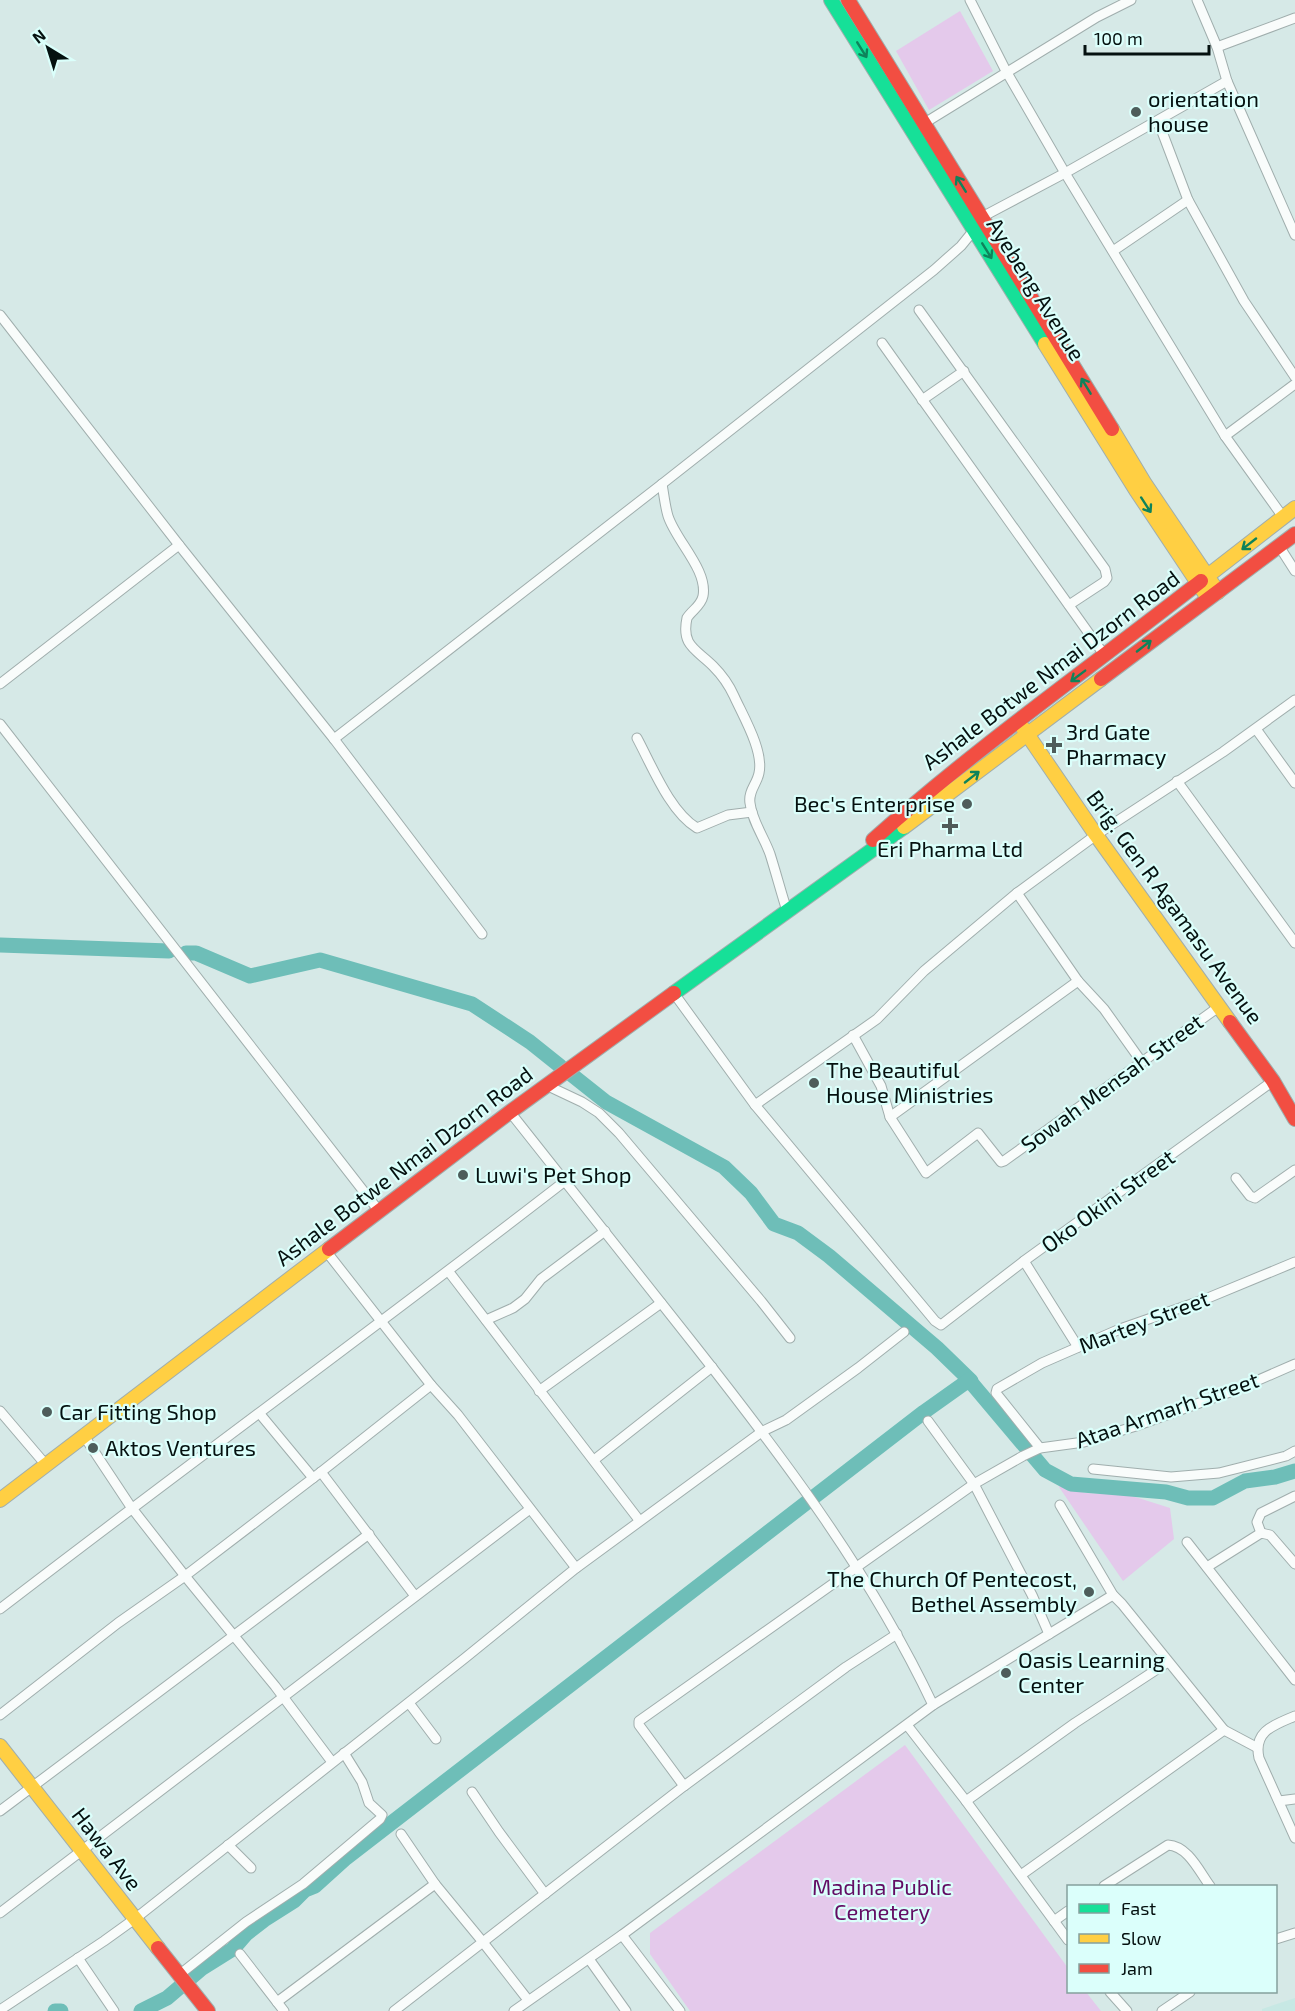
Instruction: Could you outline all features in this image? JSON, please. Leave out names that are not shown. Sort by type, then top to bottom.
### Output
[{"type":"main road","name":"Ayebeng Avenue","points":[[831,0],[974,230],[1213,595]]},
{"type":"main road","name":"Ayebeng Avenue","points":[[848,0],[1145,484],[1186,556]]},
{"type":"main road","name":"Ashale Botwe Nmai Dzorn Road","points":[[839,872],[924,794],[983,746],[1105,656],[1295,508]]},
{"type":"main road","name":"Ashale Botwe Nmai Dzorn Road","points":[[0,1500],[546,1085],[839,872],[938,803],[1295,534]]},
{"type":"main road","points":[[1176,599],[1184,590],[1187,579],[1186,556],[1207,564],[1225,562]]},
{"type":"main road","name":"Brig. Gen R Agamasu Avenue","points":[[1018,722],[1096,836],[1274,1081],[1295,1119]]},
{"type":"main road","name":"Hawa Ave","points":[[0,1746],[208,2011]]},
{"type":"street","points":[[970,0],[1006,71],[1065,173],[1225,436],[1283,516]]},
{"type":"street","points":[[922,124],[1097,16],[1131,0]]},
{"type":"street","points":[[1197,0],[1217,47],[1227,81],[1295,235]]},
{"type":"street","points":[[1217,47],[1295,18]]},
{"type":"street","points":[[982,217],[1065,173],[1227,81]]},
{"type":"street","points":[[1158,121],[1188,200],[1244,301],[1295,377]]},
{"type":"street","points":[[1113,251],[1188,200]]},
{"type":"street","points":[[334,740],[934,270],[961,246],[974,230]]},
{"type":"street","points":[[919,310],[1105,569],[1107,578],[1104,582],[1069,605]]},
{"type":"street","points":[[0,315],[178,545],[334,740],[482,934]]},
{"type":"street","points":[[882,343],[1105,656]]},
{"type":"street","points":[[922,400],[964,372]]},
{"type":"street","points":[[1225,436],[1295,384]]},
{"type":"street","points":[[662,484],[668,516],[675,533],[703,582],[703,598],[687,618],[685,627],[688,644],[718,671],[733,693],[757,749],[760,763],[759,775],[750,792],[749,801],[770,853],[786,911]]},
{"type":"street","points":[[0,684],[178,545]]},
{"type":"street","points":[[1279,546],[1295,571]]},
{"type":"street","points":[[673,992],[755,1105],[877,1018],[924,971],[1017,894],[1096,836],[1256,729],[1295,700]]},
{"type":"street","points":[[0,724],[379,1211]]},
{"type":"street","points":[[1256,729],[1295,783]]},
{"type":"street","points":[[637,738],[671,802],[688,823],[696,828],[728,815],[752,812]]},
{"type":"street","points":[[1177,781],[1295,943]]},
{"type":"street","points":[[1017,894],[1078,981],[1104,1009],[1141,1061]]},
{"type":"street","points":[[853,1035],[881,1086],[890,1118],[1078,981]]},
{"type":"street","name":"Sowah Mensah Street","points":[[890,1118],[925,1172],[978,1133],[1001,1162],[1004,1161],[1220,1006]]},
{"type":"street","name":"Oko Okini Street","points":[[755,1105],[935,1321],[941,1325],[1024,1261],[1274,1081]]},
{"type":"street","points":[[546,1085],[599,1113],[619,1133],[790,1338]]},
{"type":"street","points":[[510,1112],[763,1431],[857,1566],[910,1657],[933,1705]]},
{"type":"street","points":[[1236,1178],[1250,1196],[1255,1198],[1295,1170]]},
{"type":"street","points":[[0,1609],[131,1507],[260,1414],[565,1181]]},
{"type":"street","points":[[486,1320],[513,1308],[525,1299],[541,1279],[604,1232]]},
{"type":"street","points":[[326,1251],[431,1385],[458,1415],[576,1568]]},
{"type":"street","points":[[1024,1261],[1078,1347]]},
{"type":"street","name":"Martey Street","points":[[1039,1449],[996,1393],[997,1389],[1042,1363],[1120,1329],[1203,1300],[1295,1262]]},
{"type":"street","points":[[448,1272],[639,1520]]},
{"type":"street","points":[[539,1391],[661,1302]]},
{"type":"street","points":[[0,2010],[136,1918],[639,1520],[763,1431],[786,1420],[904,1332]]},
{"type":"street","name":"Ataa Armarh Street","points":[[684,1786],[639,1725],[639,1721],[974,1484],[1039,1449],[1084,1442],[1136,1426],[1238,1389],[1295,1364]]},
{"type":"street","points":[[594,1460],[712,1367]]},
{"type":"street","points":[[0,1715],[118,1623],[321,1472],[431,1385]]},
{"type":"street","points":[[0,1411],[46,1465]]},
{"type":"street","points":[[260,1414],[313,1478]]},
{"type":"street","points":[[928,1421],[974,1484],[1032,1595],[1049,1635]]},
{"type":"street","points":[[84,1436],[131,1507],[332,1762]]},
{"type":"street","points":[[1093,1469],[1172,1477],[1219,1473],[1286,1456],[1295,1451]]},
{"type":"street","points":[[321,1472],[415,1596]]},
{"type":"street","points":[[1261,1533],[1257,1522],[1261,1513],[1295,1496]]},
{"type":"street","points":[[1060,1505],[1113,1595],[1224,1730],[1256,1747]]},
{"type":"street","points":[[0,1913],[530,1509]]},
{"type":"street","points":[[1207,1567],[1261,1533],[1270,1535],[1295,1564]]},
{"type":"street","points":[[0,1811],[369,1534]]},
{"type":"street","points":[[1187,1542],[1295,1680]]},
{"type":"street","points":[[514,2011],[622,1935],[933,1705],[1113,1595]]},
{"type":"street","points":[[394,2011],[684,1786],[838,1673],[897,1634]]},
{"type":"street","points":[[966,1800],[1075,1723],[1168,1662]]},
{"type":"street","points":[[409,1702],[436,1739]]},
{"type":"street","points":[[1295,1716],[1266,1731],[1260,1737],[1256,1747],[1295,1838]]},
{"type":"street","points":[[907,1725],[966,1800],[1067,1939]]},
{"type":"street","points":[[1021,1875],[1224,1730]]},
{"type":"street","points":[[183,1979],[246,1922],[303,1884],[380,1819],[382,1815],[369,1803],[362,1782],[344,1753]]},
{"type":"street","points":[[472,1792],[545,1894]]},
{"type":"street","points":[[1279,1801],[1295,1799]]},
{"type":"street","points":[[401,1834],[435,1884],[528,2000]]},
{"type":"street","points":[[228,1845],[251,1868]]},
{"type":"street","points":[[1107,1885],[1168,1845],[1174,1845],[1184,1851],[1209,1885]]},
{"type":"street","points":[[277,2002],[435,1884]]},
{"type":"street","points":[[1054,1921],[1067,1912]]},
{"type":"street","points":[[1277,1938],[1295,1932]]},
{"type":"street","points":[[622,1935],[680,2011]]},
{"type":"street","points":[[240,1954],[284,2011]]},
{"type":"street","points":[[78,1958],[114,2011]]},
{"type":"street","points":[[589,1959],[626,2011]]},
{"type":"street","points":[[1111,1993],[1127,2011]]},
{"type":"street","points":[[1162,2011],[1189,1993]]},
{"type":"shaded area","points":[[1295,1998],[1295,2011],[1262,2011],[1262,2009]]},
{"type":"green space","points":[[960,11],[993,71],[929,110],[896,51]]},
{"type":"green space","points":[[1061,1483],[1085,1493],[1129,1495],[1170,1508],[1174,1539],[1123,1581],[1059,1487]]},
{"type":"green space","name":"Madina Public Cemetery","points":[[905,1745],[1067,1967],[1067,1993],[1087,1993],[1101,2011],[690,2011],[650,1954],[650,1933]]},
{"type":"waterway","points":[[0,945],[169,951]]},
{"type":"waterway","points":[[186,953],[196,953],[250,976],[320,960],[472,1004],[530,1042],[560,1066]]},
{"type":"waterway","points":[[572,1075],[606,1102],[724,1167],[751,1193],[774,1224],[798,1233],[829,1256],[937,1348],[971,1381]]},
{"type":"waterway","points":[[141,2011],[167,1998],[201,1969],[233,1949],[246,1934],[264,1920],[294,1901],[305,1890],[315,1886],[346,1858],[924,1412],[969,1380],[1045,1470],[1071,1484],[1166,1492],[1188,1498],[1213,1498],[1245,1481],[1275,1477],[1295,1471]]},
{"type":"waterway","points":[[55,2011],[61,2011]]},
{"type":"traffic: fast","points":[[831,0],[1045,344]]},
{"type":"traffic: fast","points":[[674,993],[904,827]]},
{"type":"traffic: slow","points":[[1045,344],[1136,490],[1208,598]]},
{"type":"traffic: slow","points":[[1112,429],[1145,484],[1218,592]]},
{"type":"traffic: slow","points":[[1201,581],[1295,508]]},
{"type":"traffic: slow","points":[[904,827],[1101,679]]},
{"type":"traffic: slow","points":[[1023,728],[1096,835],[1230,1022]]},
{"type":"traffic: slow","points":[[0,1500],[329,1249]]},
{"type":"traffic: slow","points":[[0,1746],[158,1948]]},
{"type":"traffic: jam","points":[[848,0],[1112,429]]},
{"type":"traffic: jam","points":[[1101,679],[1295,534]]},
{"type":"traffic: jam","points":[[873,840],[993,740],[1201,581]]},
{"type":"traffic: jam","points":[[329,1249],[510,1112],[674,993]]},
{"type":"traffic: jam","points":[[1230,1022],[1273,1081],[1295,1119]]},
{"type":"traffic: jam","points":[[158,1948],[208,2011]]},
{"type":"place","name":"orientation house","points":[[1136,112]]},
{"type":"place","name":"3rd Gate Pharmacy","points":[[1054,745]]},
{"type":"place","name":"Bec's Enterprise","points":[[967,804]]},
{"type":"place","name":"Eri Pharma Ltd","points":[[950,826]]},
{"type":"place","name":"The Beautiful House Ministries","points":[[814,1083]]},
{"type":"place","name":"Luwi's Pet Shop","points":[[463,1175]]},
{"type":"place","name":"Car Fitting Shop","points":[[47,1412]]},
{"type":"place","name":"Aktos Ventures","points":[[93,1448]]},
{"type":"place","name":"The Church Of Pentecost, Bethel Assembly","points":[[1089,1592]]},
{"type":"place","name":"Oasis Learning Center","points":[[1006,1673]]}]
